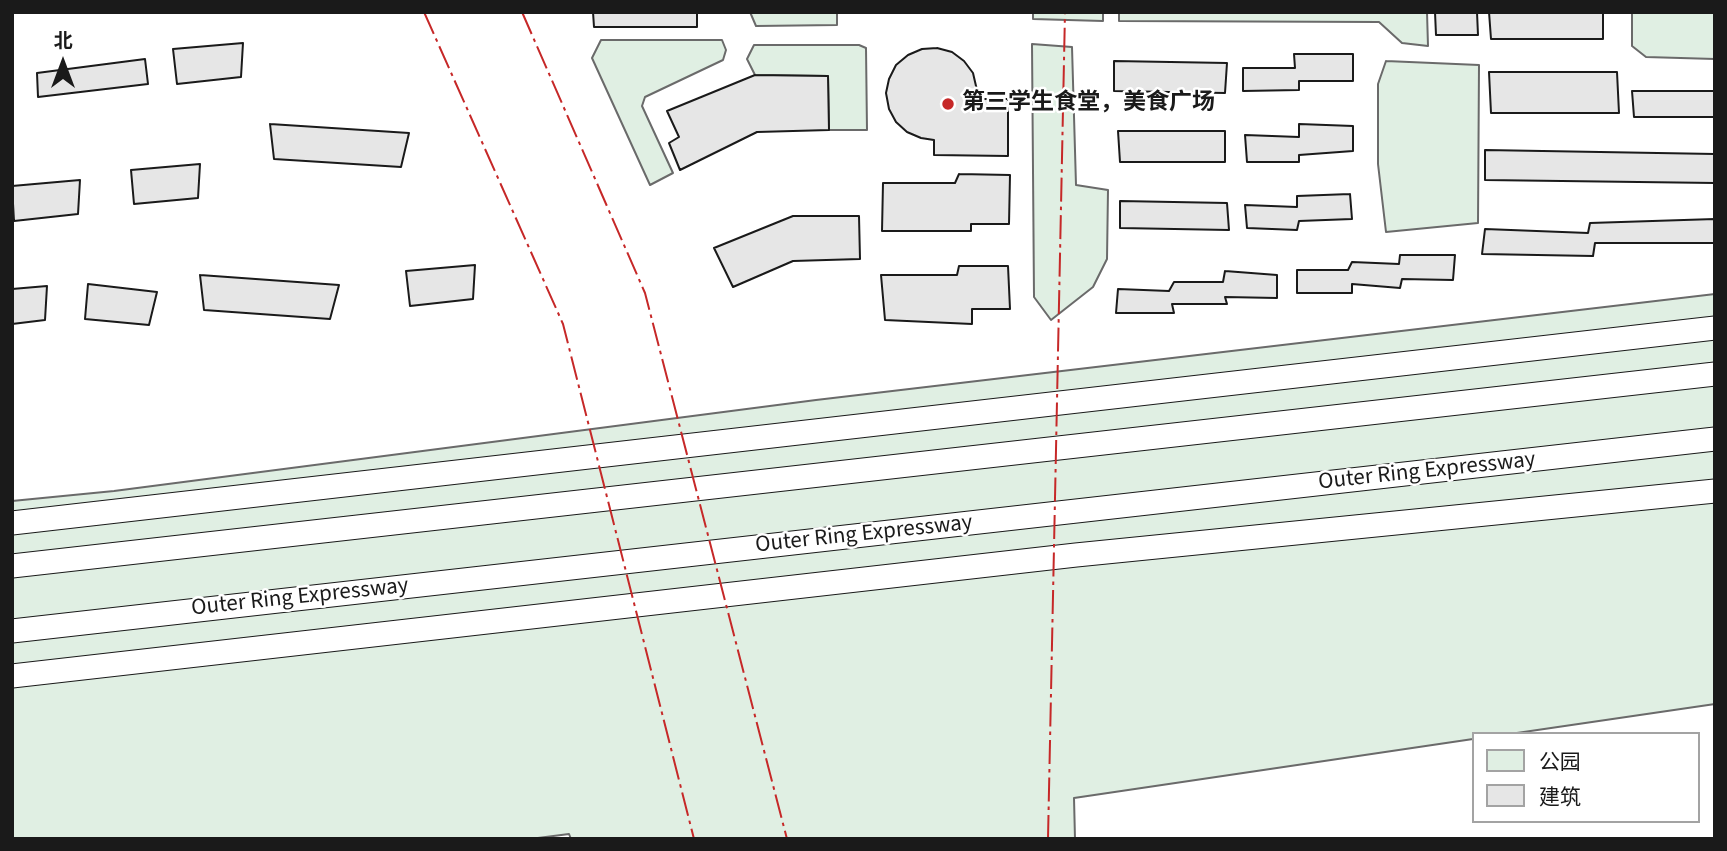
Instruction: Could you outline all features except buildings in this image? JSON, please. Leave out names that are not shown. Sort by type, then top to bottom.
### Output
[{"type":"highway","points":[[12,523],[1715,328]]},
{"type":"highway","points":[[12,566],[1715,374]]},
{"type":"highway","name":"Outer Ring Expressway","points":[[12,631],[1715,439]]},
{"type":"highway","points":[[12,676],[1062,556],[1715,491]]},
{"type":"green space","points":[[750,12],[837,13],[837,25],[756,26]]},
{"type":"green space","points":[[1033,12],[1103,12],[1103,21],[1033,19]]},
{"type":"green space","points":[[1119,12],[1427,12],[1428,46],[1402,43],[1379,22],[1119,21]]},
{"type":"green space","points":[[1632,12],[1715,12],[1715,59],[1646,57],[1632,46]]},
{"type":"green space","points":[[601,40],[722,40],[726,50],[723,60],[645,97],[642,106],[673,173],[650,185],[592,58]]},
{"type":"green space","points":[[1032,44],[1072,47],[1076,185],[1108,190],[1107,259],[1093,287],[1051,320],[1034,297]]},
{"type":"green space","points":[[754,45],[859,45],[866,48],[867,130],[829,130],[828,76],[755,75],[747,59]]},
{"type":"green space","points":[[1386,61],[1479,65],[1478,223],[1386,232],[1378,164],[1378,84]]},
{"type":"green space","points":[[1715,294],[1715,704],[1524,732],[1472,732],[1472,739],[1074,798],[1075,839],[571,839],[569,834],[530,839],[12,839],[12,501],[114,491],[816,400]]},
{"type":"power","points":[[424,12],[563,324],[694,839]]},
{"type":"power","points":[[522,12],[645,293],[787,839]]},
{"type":"power","points":[[1048,839],[1065,12]]},
{"type":"place","name":"第三学生食堂，美食广场","points":[[948,104]]}]
